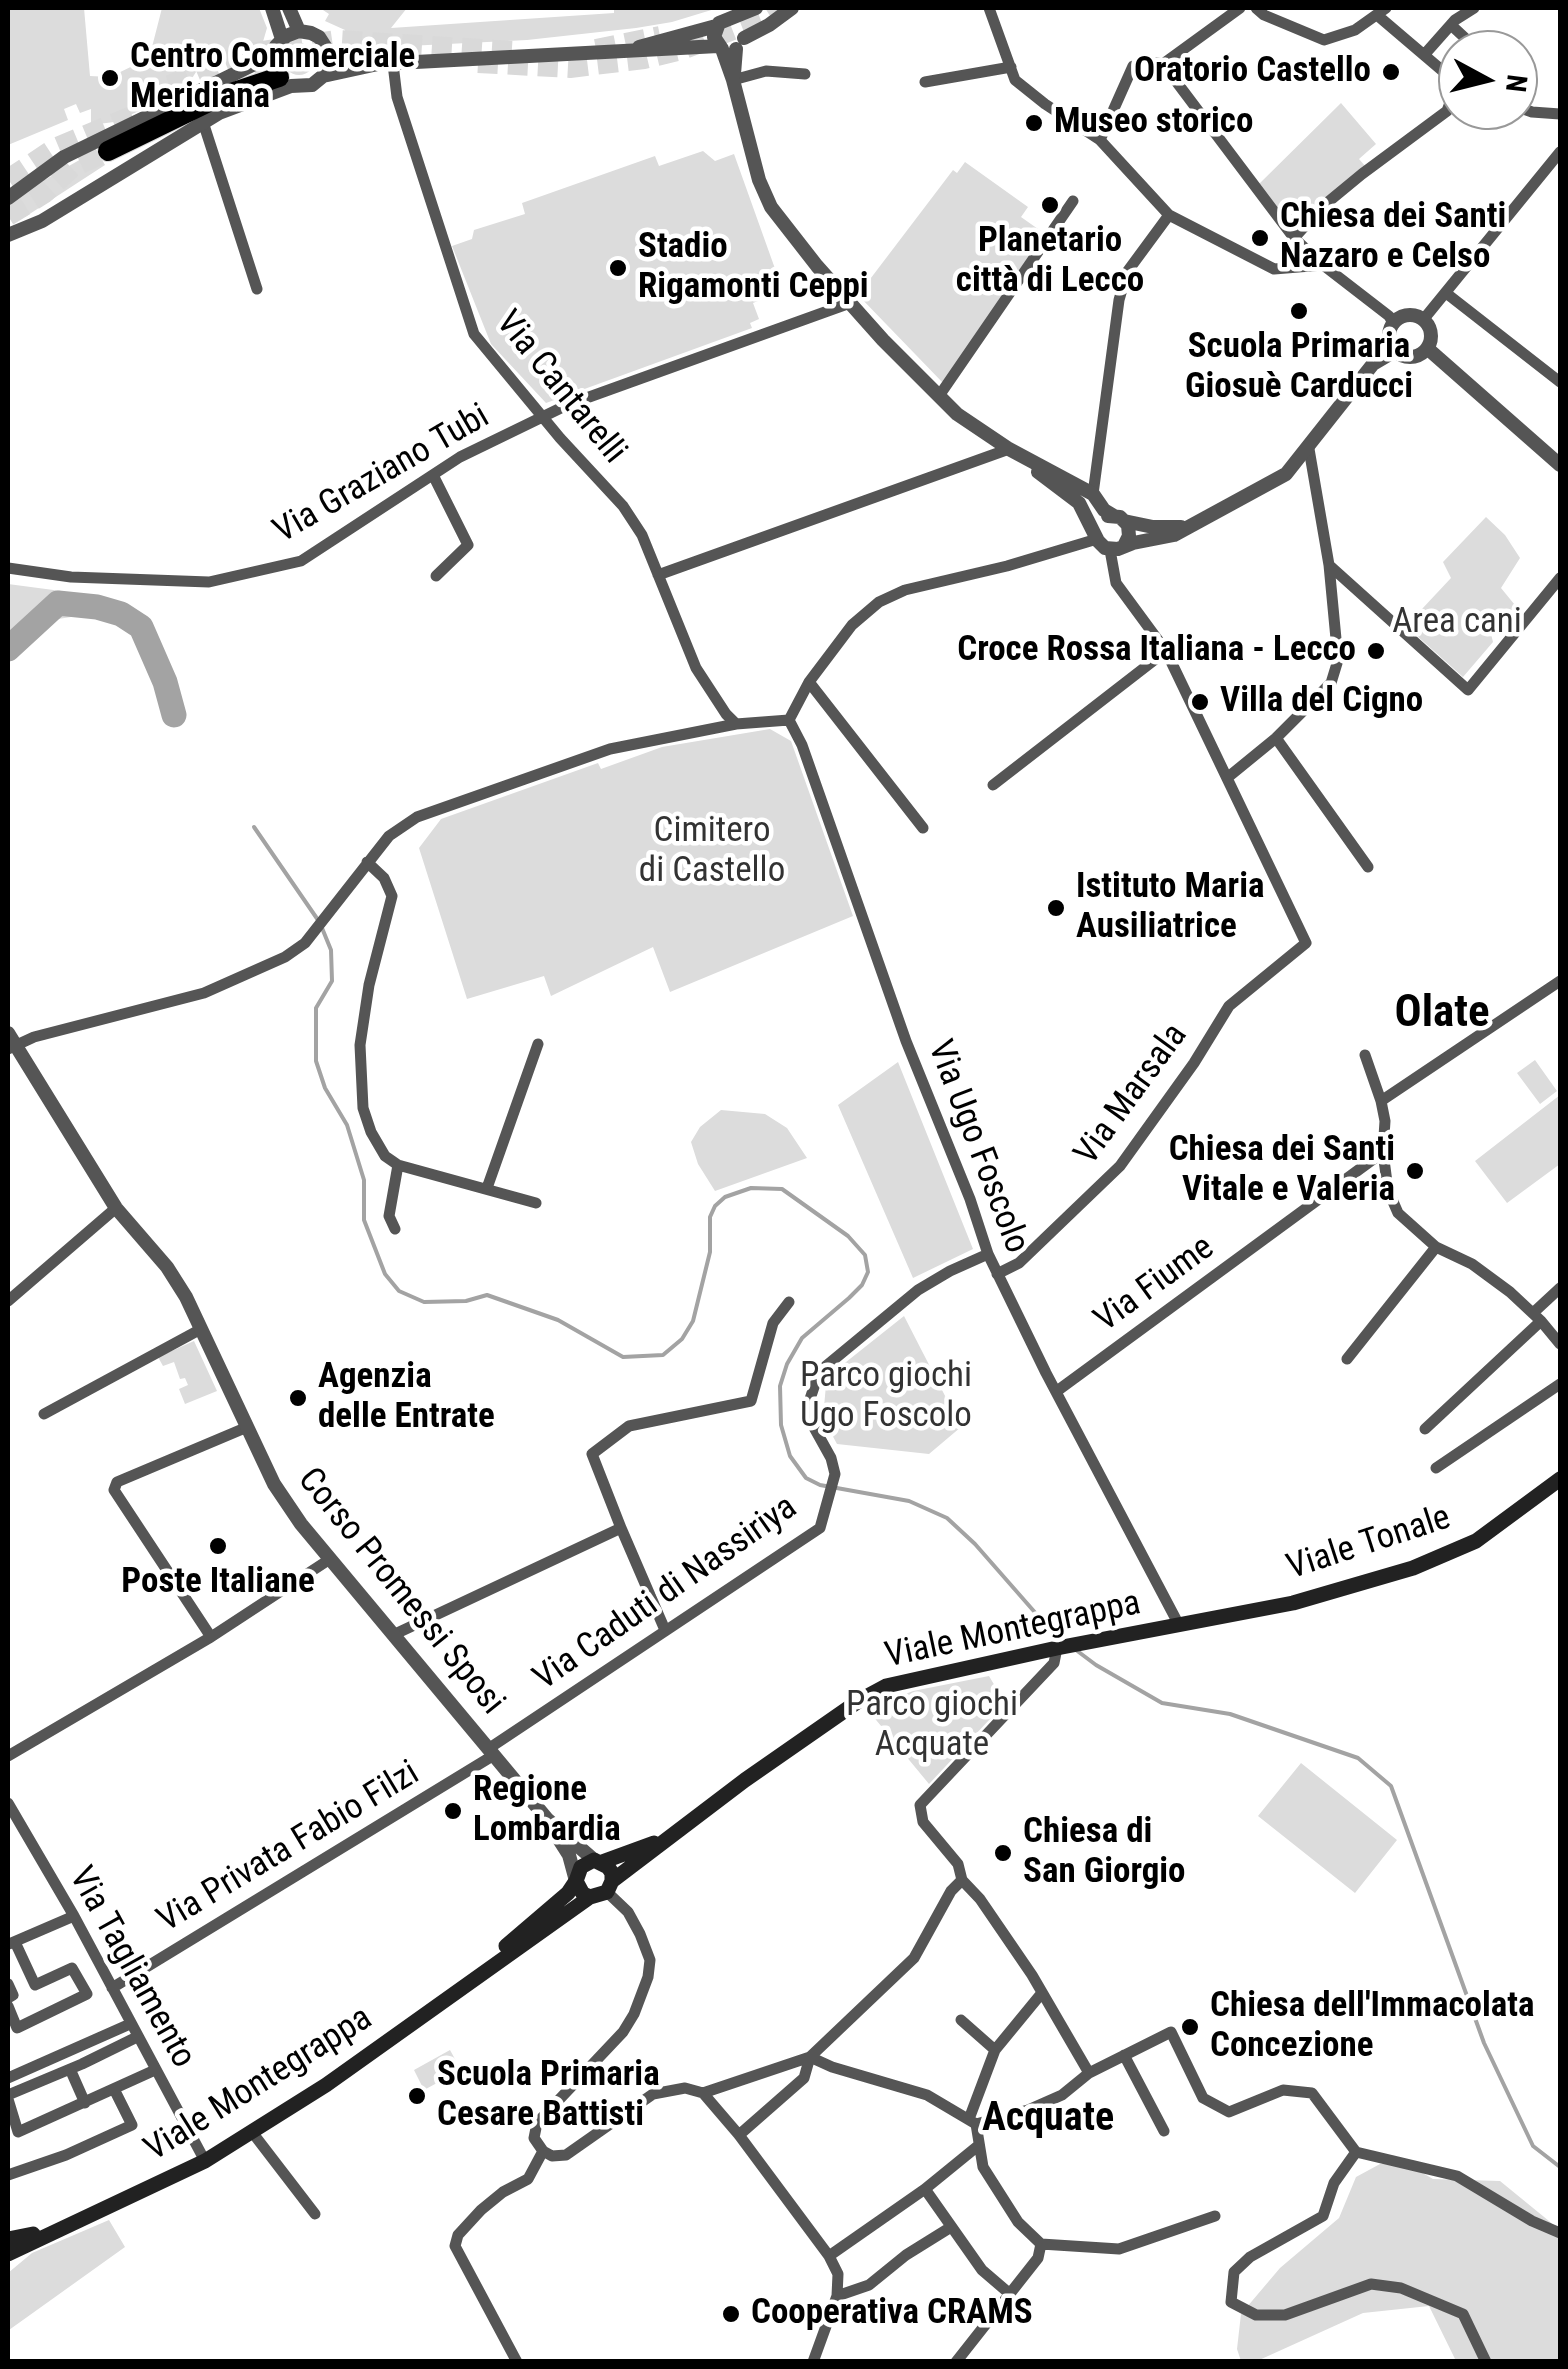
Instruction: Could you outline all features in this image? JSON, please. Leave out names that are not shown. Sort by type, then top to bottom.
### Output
[{"type":"highway","points":[[108,152],[219,97],[285,81]]},
{"type":"main road","name":"Viale Tonale","points":[[1178,1625],[1292,1603],[1413,1568],[1476,1541],[1560,1479]]},
{"type":"main road","name":"Viale Montegrappa","points":[[610,1886],[667,1838],[860,1700],[886,1686],[1178,1625]]},
{"type":"main road","name":"Viale Montegrappa","points":[[598,1861],[667,1838]]},
{"type":"main road","points":[[598,1861],[608,1867],[610,1886],[590,1897],[578,1888],[576,1881],[580,1866],[598,1861]]},
{"type":"main road","name":"Viale Montegrappa","points":[[438,2004],[568,1893],[576,1881]]},
{"type":"main road","name":"Viale Montegrappa","points":[[8,2254],[205,2161],[326,2085],[590,1897]]},
{"type":"main road","name":"Viale Montegrappa","points":[[8,2240],[52,2230]]},
{"type":"street","points":[[272,8],[282,39]]},
{"type":"street","points":[[289,8],[299,31]]},
{"type":"street","points":[[634,48],[716,26],[756,8]]},
{"type":"street","points":[[10,230],[42,221],[203,122],[285,81],[307,87],[323,76],[386,64],[730,45],[769,26],[792,8]]},
{"type":"street","points":[[989,8],[1015,80],[1100,140],[1169,215],[1274,269],[1323,265]]},
{"type":"street","points":[[1163,64],[1240,8]]},
{"type":"street","points":[[1256,8],[1324,40],[1354,30],[1382,10],[1438,67]]},
{"type":"street","points":[[1424,55],[1451,25],[1474,8]]},
{"type":"street","points":[[732,20],[740,24],[730,45],[733,80],[766,198],[850,304],[939,396],[979,430],[1093,494],[1104,510],[1119,518],[1164,528],[1192,525]]},
{"type":"street","points":[[1451,25],[1456,30]]},
{"type":"street","points":[[716,26],[714,36],[730,45]]},
{"type":"street","points":[[8,198],[64,158],[274,55],[282,39],[299,31],[319,37],[328,51],[323,76]]},
{"type":"street","points":[[328,51],[386,64]]},
{"type":"street","points":[[274,55],[285,81]]},
{"type":"street","name":"Via Cantarelli","points":[[386,64],[474,334],[560,438],[623,506],[642,534],[696,668],[736,724]]},
{"type":"street","points":[[1100,140],[1133,66],[1163,64],[1294,238],[1394,324]]},
{"type":"street","points":[[925,82],[1010,68]]},
{"type":"street","points":[[733,80],[766,70],[805,74]]},
{"type":"street","points":[[1294,238],[1322,207],[1438,118]]},
{"type":"street","points":[[203,122],[258,289]]},
{"type":"street","points":[[1423,320],[1560,152]]},
{"type":"street","points":[[939,396],[1072,201]]},
{"type":"street","points":[[1093,494],[1119,300],[1127,272],[1169,215]]},
{"type":"street","points":[[1446,293],[1560,382]]},
{"type":"street","name":"Via Graziano Tubi","points":[[8,568],[71,578],[209,582],[301,561],[473,450],[566,405],[850,304]]},
{"type":"street","points":[[1394,350],[1389,334],[1394,324],[1404,316],[1423,320]]},
{"type":"street","points":[[1394,350],[1412,357],[1427,348],[1431,336],[1423,320]]},
{"type":"street","points":[[1427,348],[1560,465]]},
{"type":"street","points":[[1012,451],[1079,503],[1096,538],[1117,548],[1174,535],[1281,477],[1308,449],[1372,364],[1394,350]]},
{"type":"street","points":[[1119,518],[1130,534],[1117,548],[1116,583],[1166,651],[1228,778],[1276,738],[1331,683],[1338,660],[1329,566],[1308,449]]},
{"type":"street","points":[[658,574],[1012,451]]},
{"type":"street","points":[[434,477],[468,544],[436,576]]},
{"type":"street","points":[[1096,538],[1099,523],[1119,518]]},
{"type":"street","points":[[10,1042],[204,993],[285,957],[305,943],[389,836],[417,817],[610,748],[736,724],[789,720],[810,682],[852,625],[879,602],[906,590],[1007,566],[1096,538]]},
{"type":"street","points":[[1329,566],[1468,690],[1560,578]]},
{"type":"street","points":[[993,785],[1166,651]]},
{"type":"street","points":[[810,682],[923,828]]},
{"type":"street","name":"Via Ugo Foscolo","points":[[789,720],[802,745],[899,1023],[988,1254],[1178,1625]]},
{"type":"street","points":[[1276,738],[1368,867]]},
{"type":"street","name":"Via Marsala","points":[[997,1274],[1019,1263],[1120,1166],[1194,1063],[1229,1006],[1306,943],[1228,778]]},
{"type":"street","points":[[367,862],[384,878],[392,896],[369,985],[360,1045],[364,1108],[371,1132],[385,1156],[398,1166],[536,1203]]},
{"type":"street","points":[[1381,1101],[1560,982]]},
{"type":"street","name":"Corso Promessi Sposi","points":[[10,1042],[116,1208],[167,1267],[274,1484],[330,1559],[547,1819],[568,1855],[576,1881]]},
{"type":"street","points":[[487,1188],[538,1044]]},
{"type":"street","points":[[1366,1056],[1381,1101],[1385,1122],[1382,1152],[1388,1190],[1398,1213],[1436,1247],[1472,1264],[1537,1316],[1560,1344]]},
{"type":"street","name":"Via Fiume","points":[[1056,1391],[1382,1152]]},
{"type":"street","points":[[396,1230],[389,1216],[398,1166]]},
{"type":"street","points":[[8,1301],[116,1208]]},
{"type":"street","points":[[1347,1360],[1436,1247]]},
{"type":"street","name":"Via Caduti di Nassiriya","points":[[491,1752],[820,1528],[836,1474],[832,1458],[811,1422],[810,1399],[826,1366],[918,1290],[988,1254]]},
{"type":"street","points":[[1425,1429],[1560,1288]]},
{"type":"street","points":[[665,1630],[592,1454],[629,1426],[752,1401],[772,1323],[789,1302]]},
{"type":"street","points":[[44,1414],[200,1329]]},
{"type":"street","points":[[1436,1468],[1560,1384]]},
{"type":"street","points":[[211,1637],[114,1490],[117,1482],[245,1428]]},
{"type":"street","points":[[393,1635],[621,1528]]},
{"type":"street","points":[[8,1756],[211,1637],[330,1559]]},
{"type":"street","points":[[1059,1648],[1054,1663],[920,1804],[924,1822],[958,1864],[962,1880],[980,1899],[1090,2073]]},
{"type":"street","name":"Via Privata Fabio Filzi","points":[[112,1988],[491,1752]]},
{"type":"street","name":"Via Tagliamento","points":[[8,1803],[74,1916],[205,2161]]},
{"type":"street","name":"Corso Promessi Sposi","points":[[547,1819],[598,1861]]},
{"type":"street","points":[[702,2093],[810,2056],[914,1958],[951,1891],[962,1880]]},
{"type":"street","points":[[610,1886],[640,1934],[650,1960],[648,1978],[623,2032],[537,2123],[534,2138],[552,2156],[566,2155],[653,2094],[685,2088],[702,2093],[739,2135],[829,2256],[838,2274],[838,2296],[813,2362]]},
{"type":"street","points":[[8,2006],[17,2028],[87,1994],[72,1968],[34,1985],[11,1943],[74,1916]]},
{"type":"street","points":[[8,1984],[12,1996],[8,1998]]},
{"type":"street","points":[[1041,1994],[995,2050],[972,2121],[983,2167],[1018,2222],[1041,2244],[1118,2249],[1215,2216]]},
{"type":"street","points":[[961,2020],[995,2050]]},
{"type":"street","points":[[134,2030],[70,2069],[8,2097],[13,2133],[156,2070]]},
{"type":"street","points":[[8,2078],[134,2030]]},
{"type":"street","points":[[810,2056],[832,2068],[927,2096],[972,2121],[1028,2110],[1062,2095],[1090,2073],[1171,2032],[1203,2098],[1229,2112],[1283,2090],[1312,2093],[1356,2152],[1457,2176],[1532,2221],[1560,2232]]},
{"type":"street","points":[[1124,2055],[1164,2131]]},
{"type":"street","points":[[739,2135],[804,2078],[810,2056]]},
{"type":"street","points":[[70,2069],[85,2104]]},
{"type":"street","points":[[8,2175],[66,2155],[132,2125],[115,2091]]},
{"type":"street","points":[[252,2132],[315,2214]]},
{"type":"street","points":[[829,2256],[980,2145]]},
{"type":"street","points":[[517,2362],[455,2246],[458,2235],[482,2210],[528,2179],[543,2151]]},
{"type":"street","points":[[1356,2152],[1334,2184],[1322,2216],[1250,2257],[1234,2272],[1231,2302],[1256,2314],[1285,2315],[1371,2284],[1401,2288],[1463,2314],[1486,2362]]},
{"type":"street","points":[[925,2189],[982,2270],[1010,2294]]},
{"type":"street","points":[[838,2296],[869,2285],[950,2227]]},
{"type":"street","points":[[956,2362],[1038,2258],[1041,2244]]},
{"type":"green space","name":"Centro Commerciale Meridiana","points":[[8,8],[84,8],[90,76],[110,77],[145,60],[162,8],[259,8],[267,28],[262,45],[245,57],[228,58],[205,45],[199,54],[205,58],[187,86],[155,104],[114,122],[91,125],[91,109],[80,113],[76,104],[64,109],[68,120],[8,145]]},
{"type":"green space","points":[[320,8],[407,8],[391,28],[614,13],[614,8],[718,8],[636,28],[527,40],[388,47],[361,44],[346,36],[345,30],[325,21],[329,14]]},
{"type":"green space","points":[[299,43],[310,48],[315,59],[310,70],[299,75],[288,70],[283,59],[288,48]]},
{"type":"green space","points":[[1341,103],[1376,144],[1359,159],[1366,167],[1296,221],[1282,217],[1258,185]]},
{"type":"green space","points":[[97,150],[105,165],[25,217],[14,211],[13,203],[25,191]]},
{"type":"green space","name":"Stadio Rigamonti Ceppi","points":[[703,151],[715,161],[734,154],[783,291],[753,303],[759,319],[750,323],[752,328],[546,403],[491,344],[452,246],[472,239],[474,230],[525,214],[522,203],[655,156],[659,166]]},
{"type":"green space","points":[[965,162],[1028,207],[1021,217],[1048,236],[944,384],[858,295],[953,170],[957,173]]},
{"type":"green space","name":"Area cani","points":[[1486,517],[1505,535],[1520,558],[1501,588],[1519,610],[1507,628],[1498,624],[1491,634],[1493,642],[1463,677],[1406,626],[1451,578],[1443,562]]},
{"type":"green space","points":[[8,584],[61,591],[74,598],[71,617],[45,621],[8,654]]},
{"type":"green space","name":"Cimitero di Castello","points":[[770,729],[791,741],[853,916],[670,992],[653,947],[551,996],[544,976],[467,999],[419,848],[441,819],[598,763],[601,769],[662,747]]},
{"type":"green space","points":[[1535,1060],[1557,1091],[1540,1104],[1517,1073]]},
{"type":"green space","points":[[898,1062],[973,1249],[913,1278],[838,1105]]},
{"type":"green space","points":[[1560,1095],[1560,1164],[1507,1203],[1475,1161]]},
{"type":"green space","points":[[721,1110],[765,1114],[787,1128],[807,1158],[715,1191],[698,1164],[691,1142],[700,1127]]},
{"type":"green space","name":"Parco giochi Ugo Foscolo","points":[[904,1316],[961,1427],[929,1454],[837,1444],[823,1418],[826,1385],[836,1370]]},
{"type":"green space","points":[[194,1341],[217,1391],[185,1404],[179,1389],[188,1385],[185,1378],[180,1379],[174,1362],[163,1366],[158,1357]]},
{"type":"green space","name":"Parco giochi Acquate","points":[[989,1676],[1005,1703],[929,1784],[867,1709],[913,1691]]},
{"type":"green space","points":[[1301,1763],[1397,1840],[1355,1893],[1258,1816]]},
{"type":"green space","points":[[450,2050],[461,2070],[424,2090],[414,2070]]},
{"type":"green space","points":[[1380,2164],[1407,2164],[1433,2179],[1500,2181],[1560,2230],[1560,2361],[1456,2361],[1429,2306],[1363,2313],[1257,2361],[1241,2361],[1237,2349],[1241,2314],[1280,2268],[1339,2218],[1356,2177]]},
{"type":"green space","points":[[109,2220],[125,2247],[9,2330],[8,2273],[32,2253]]},
{"type":"waterway","points":[[8,649],[58,603],[121,614],[141,627],[165,682],[174,715]]},
{"type":"waterway","points":[[254,827],[318,920]]},
{"type":"waterway","points":[[322,928],[331,950],[332,981],[316,1008],[316,1061],[325,1088],[347,1125],[364,1180],[364,1220],[385,1274],[399,1291],[424,1302],[466,1301],[487,1295],[558,1320],[623,1357],[663,1355],[682,1339],[693,1321],[710,1252],[710,1217],[715,1206],[725,1197],[751,1188],[782,1189],[848,1236],[865,1255],[868,1272],[862,1285],[802,1338],[787,1364],[780,1386],[781,1425],[790,1456],[806,1478],[820,1485],[909,1501],[947,1518],[1065,1641]]},
{"type":"waterway","points":[[1076,1650],[1162,1703],[1230,1714],[1358,1758],[1391,1786],[1484,2043],[1533,2146],[1560,2167]]},
{"type":"tunnel","points":[[478,63],[570,68],[644,59],[682,50],[780,8]]},
{"type":"tunnel","points":[[596,49],[660,36]]},
{"type":"tunnel","points":[[142,97],[242,54],[337,40],[512,51]]},
{"type":"tunnel","points":[[254,66],[349,56]]},
{"type":"tunnel","points":[[8,179],[55,148],[167,101]]},
{"type":"tunnel","points":[[8,216],[45,193],[72,168],[108,151]]},
{"type":"place","name":"Oratorio Castello","points":[[1391,72]]},
{"type":"place","name":"Centro Commerciale Meridiana","points":[[110,78]]},
{"type":"place","name":"Museo storico","points":[[1034,123]]},
{"type":"place","name":"Planetario città di Lecco","points":[[1050,205]]},
{"type":"place","name":"Chiesa dei Santi Nazaro e Celso","points":[[1260,238]]},
{"type":"place","name":"Stadio Rigamonti Ceppi","points":[[618,268]]},
{"type":"place","name":"Scuola Primaria Giosuè Carducci","points":[[1299,311]]},
{"type":"place","name":"Croce Rossa Italiana - Lecco","points":[[1376,651]]},
{"type":"place","name":"Villa del Cigno","points":[[1200,702]]},
{"type":"place","name":"Istituto Maria Ausiliatrice","points":[[1056,908]]},
{"type":"place","name":"Chiesa dei Santi Vitale e Valeria","points":[[1415,1171]]},
{"type":"place","name":"Agenzia delle Entrate","points":[[298,1398]]},
{"type":"place","name":"Poste Italiane","points":[[218,1546]]},
{"type":"place","name":"Regione Lombardia","points":[[453,1811]]},
{"type":"place","name":"Chiesa di San Giorgio","points":[[1003,1853]]},
{"type":"place","name":"Chiesa dell'Immacolata Concezione","points":[[1190,2027]]},
{"type":"place","name":"Scuola Primaria Cesare Battisti","points":[[417,2096]]},
{"type":"place","name":"Cooperativa CRAMS","points":[[731,2314]]},
{"type":"district","name":"Olate","points":[[1442,1015]]},
{"type":"district","name":"Acquate","points":[[1048,2120]]}]
